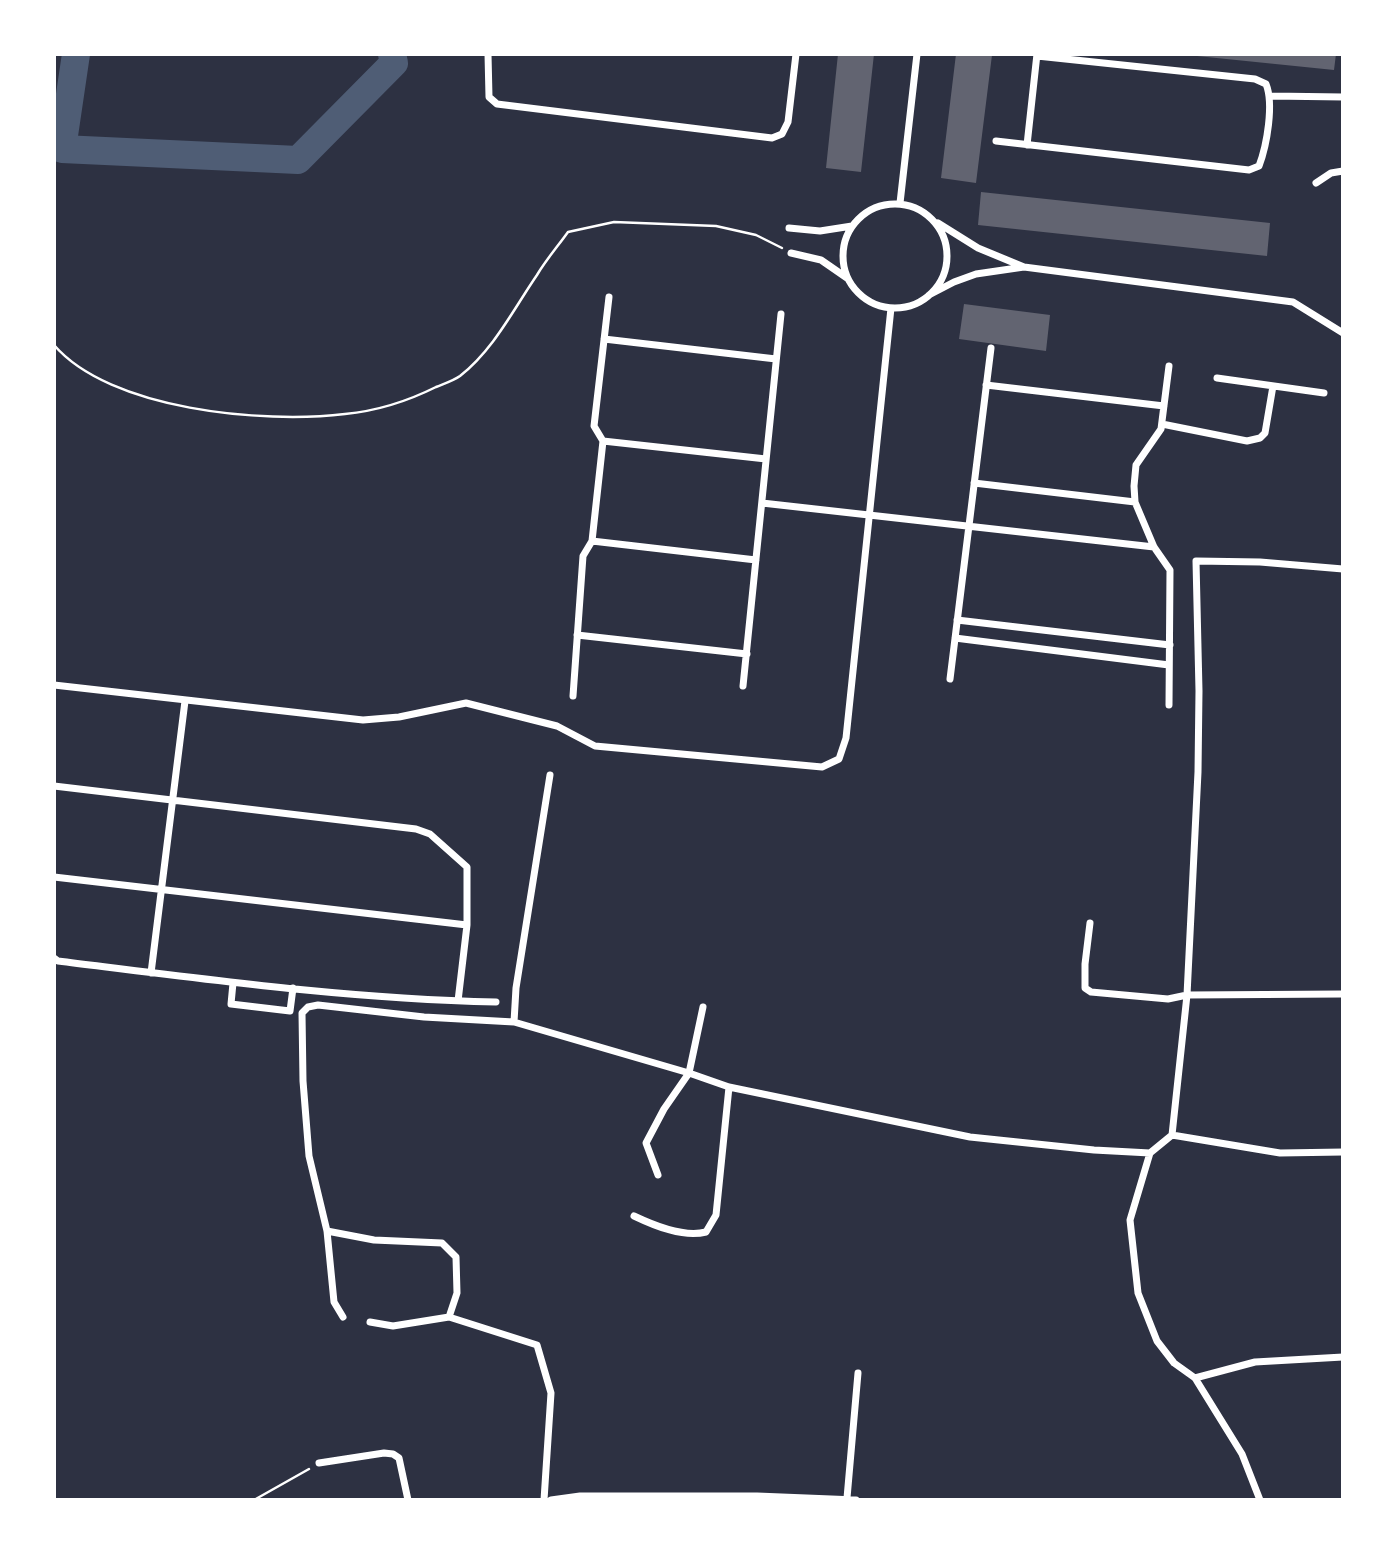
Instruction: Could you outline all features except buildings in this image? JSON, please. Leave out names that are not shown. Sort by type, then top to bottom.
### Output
[{"type":"street","points":[[488,54],[489,97],[497,104],[772,138],[782,134],[788,122],[796,54]]},
{"type":"street","points":[[900,204],[917,54]]},
{"type":"street","points":[[996,141],[1027,145],[1249,170],[1259,166],[1264,153],[1271,96],[1266,84],[1255,79],[1037,55],[1027,145]]},
{"type":"street","points":[[1271,96],[1343,96]]},
{"type":"street","points":[[1316,183],[1331,173],[1343,171]]},
{"type":"street","points":[[847,278],[842,261],[844,243],[852,226],[865,213],[881,205],[900,204],[919,209],[978,248],[1024,267],[1293,302],[1343,333]]},
{"type":"street","points":[[929,296],[942,279],[947,260],[945,240],[935,222]]},
{"type":"street","points":[[789,228],[820,231],[852,226]]},
{"type":"street","points":[[791,253],[821,260],[847,278],[858,293],[873,303],[891,308],[911,306],[954,282],[976,274],[1024,267]]},
{"type":"street","points":[[573,696],[583,556],[592,541],[603,441],[594,426],[609,297]]},
{"type":"street","points":[[54,685],[363,720],[399,717],[466,703],[557,726],[595,746],[822,767],[839,759],[846,738],[891,308]]},
{"type":"street","points":[[743,687],[781,314]]},
{"type":"street","points":[[604,339],[776,359]]},
{"type":"street","points":[[950,679],[990,348]]},
{"type":"street","points":[[1169,366],[1161,429],[1136,465],[1134,486],[1135,502],[1154,547],[1170,570],[1169,705]]},
{"type":"street","points":[[1217,379],[1324,393]]},
{"type":"street","points":[[986,385],[1164,406]]},
{"type":"street","points":[[1162,424],[1247,441],[1260,438],[1265,433],[1273,386]]},
{"type":"street","points":[[603,441],[766,459]]},
{"type":"street","points":[[974,483],[1135,502]]},
{"type":"street","points":[[762,503],[1154,547]]},
{"type":"street","points":[[592,541],[756,561]]},
{"type":"street","points":[[1260,1500],[1242,1454],[1195,1378],[1174,1363],[1157,1341],[1138,1293],[1130,1220],[1150,1153],[1172,1135],[1187,995],[1198,772],[1196,561],[1343,569]]},
{"type":"street","points":[[957,620],[1170,645]]},
{"type":"street","points":[[1064,652],[1066,633]]},
{"type":"street","points":[[577,635],[747,654]]},
{"type":"street","points":[[955,638],[1169,665]]},
{"type":"street","points":[[150,972],[185,701]]},
{"type":"street","points":[[514,1023],[516,988],[550,775]]},
{"type":"street","points":[[54,786],[416,829],[430,834],[467,867],[467,925],[458,1001]]},
{"type":"street","points":[[54,877],[467,925]]},
{"type":"street","points":[[1090,923],[1084,964],[1085,988],[1091,992],[1168,999],[1187,995],[1343,994]]},
{"type":"street","points":[[54,958],[58,961],[233,983],[496,1002]]},
{"type":"street","points":[[233,983],[231,1004],[290,1011],[293,988]]},
{"type":"street","points":[[343,1317],[334,1302],[327,1231],[309,1156],[303,1081],[302,1013],[308,1007],[318,1005],[424,1017],[514,1023],[729,1087],[971,1138],[1150,1153]]},
{"type":"street","points":[[658,1175],[646,1143],[664,1109],[689,1073],[703,1007]]},
{"type":"street","points":[[634,1216],[656,1227],[699,1234],[706,1232],[716,1215],[729,1087]]},
{"type":"street","points":[[1172,1135],[1280,1153],[1343,1152]]},
{"type":"street","points":[[327,1231],[374,1240],[442,1243],[456,1257],[457,1293],[449,1317]]},
{"type":"street","points":[[370,1322],[393,1326],[449,1317],[537,1345],[551,1393],[544,1500]]},
{"type":"street","points":[[1195,1378],[1255,1362],[1343,1357]]},
{"type":"street","points":[[551,1500],[851,1499],[858,1373]]},
{"type":"street","points":[[319,1463],[393,1454],[399,1458],[408,1500]]},
{"type":"path","points":[[54,345],[66,359],[101,382],[144,397],[205,409],[277,418],[346,414],[410,400],[459,376],[501,332],[537,274],[568,232],[614,222],[716,226],[756,235],[791,253]]},
{"type":"path","points":[[254,1500],[319,1463]]},
{"type":"waterway","points":[[76,54],[62,149],[298,160],[394,63],[392,54]]}]
